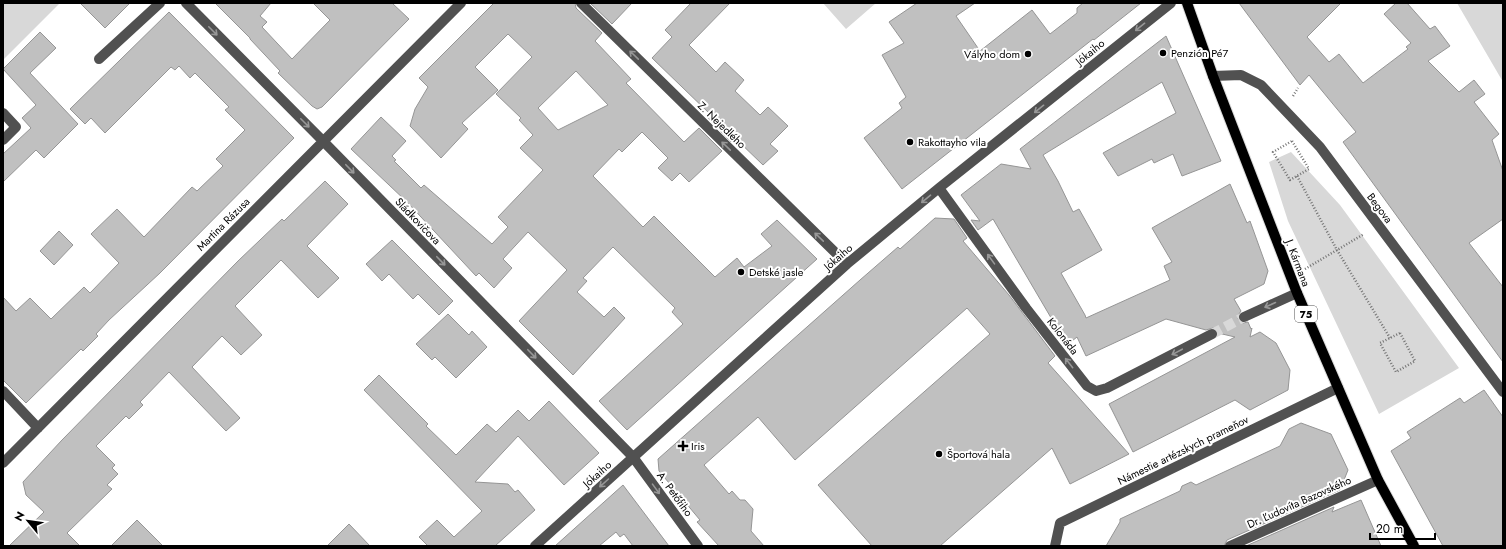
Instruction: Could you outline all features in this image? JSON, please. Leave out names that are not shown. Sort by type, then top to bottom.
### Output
[{"type":"main road","name":"J. Kármana","points":[[1187,3],[1213,76],[1297,293],[1378,480],[1414,546]]},
{"type":"street","points":[[99,59],[160,3]]},
{"type":"street","name":"Sládkovičova","points":[[186,3],[323,140],[633,457]]},
{"type":"street","name":"Martina Rázusa","points":[[3,463],[461,3]]},
{"type":"street","name":"Z. Nejedlého","points":[[581,3],[847,264]]},
{"type":"street","name":"Jókaiho","points":[[535,546],[847,264],[939,188],[1171,3]]},
{"type":"street","name":"Begova","points":[[1213,76],[1240,76],[1261,85],[1320,147],[1503,392]]},
{"type":"street","points":[[3,113],[16,127],[3,140]]},
{"type":"street","name":"Kolonáda","points":[[939,188],[1026,308],[1087,386],[1096,391],[1107,388],[1212,334]]},
{"type":"street","points":[[1244,317],[1297,293]]},
{"type":"street","name":"Námestie artézskych prameňov","points":[[1055,546],[1060,523],[1338,388]]},
{"type":"street","points":[[3,391],[38,428]]},
{"type":"street","name":"A. Petőfiho","points":[[633,457],[698,546]]},
{"type":"street","name":"Dr. Ľudovíta Bazovského","points":[[1230,546],[1378,480]]},
{"type":"path","points":[[1292,141],[1309,169],[1297,176],[1290,180],[1273,152],[1292,141]]},
{"type":"path","points":[[1297,176],[1337,250],[1390,338]]},
{"type":"path","points":[[1311,266],[1378,225]]},
{"type":"path","points":[[1400,332],[1415,361],[1396,372],[1380,343],[1390,338],[1400,332]]},
{"type":"shaded area","points":[[3,3],[60,3],[3,60]]},
{"type":"shaded area","points":[[823,3],[876,3],[846,29]]},
{"type":"shaded area","points":[[1457,3],[1503,3],[1503,82]]},
{"type":"shaded area","points":[[1291,152],[1340,205],[1459,368],[1379,414],[1288,221],[1269,162]]},
{"type":"building","points":[[80,3],[130,3],[105,28]]},
{"type":"building","points":[[215,3],[271,3],[260,16],[267,22],[262,27],[292,59],[330,20],[313,3],[392,3],[409,19],[322,107],[317,109],[278,73],[280,71]]},
{"type":"building","points":[[494,3],[575,3],[576,8],[602,33],[595,41],[631,79],[626,83],[684,142],[699,128],[722,151],[689,182],[680,173],[672,181],[658,168],[668,158],[642,132],[622,152],[619,149],[593,176],[643,227],[654,216],[715,277],[737,258],[744,267],[772,246],[761,234],[777,220],[817,259],[627,430],[599,401],[683,324],[672,312],[675,308],[613,247],[583,278],[587,281],[577,292],[604,317],[614,307],[625,318],[573,375],[519,321],[567,270],[528,232],[503,259],[512,268],[494,288],[479,273],[476,276],[407,202],[351,149],[381,117],[406,141],[392,156],[396,160],[394,161],[421,188],[424,185],[492,244],[508,227],[498,217],[543,170],[520,148],[533,135],[519,120],[521,118],[496,94],[532,57],[508,34],[475,67],[498,90],[462,123],[468,129],[441,158],[410,126],[415,109],[428,87],[419,78]],"holes":[[[576,71],[608,105],[558,130],[538,108]]]},
{"type":"building","points":[[590,3],[632,3],[612,24]]},
{"type":"building","points":[[691,3],[730,3],[689,45],[716,72],[725,62],[744,80],[735,91],[760,115],[768,107],[788,126],[770,144],[778,151],[763,165],[735,138],[731,142],[708,118],[711,115],[652,58],[672,37],[665,30]]},
{"type":"building","points":[[917,3],[975,3],[956,16],[980,51],[1032,10],[1050,34],[1077,13],[1077,8],[1083,3],[1141,3],[902,189],[864,138],[902,108],[899,103],[906,97],[882,55],[904,43],[889,22]]},
{"type":"building","points":[[1239,3],[1341,3],[1307,37],[1329,62],[1339,54],[1363,83],[1408,49],[1406,47],[1411,43],[1384,14],[1396,3],[1407,3],[1430,29],[1435,26],[1450,46],[1428,61],[1459,92],[1474,80],[1485,94],[1474,102],[1499,134],[1492,140],[1503,171],[1503,219],[1469,243],[1503,287],[1503,362],[1343,142],[1356,132],[1309,75],[1300,85]]},
{"type":"building","points":[[169,12],[294,138],[160,273],[109,320],[96,334],[98,336],[83,351],[81,349],[26,403],[3,380],[3,297],[16,311],[30,298],[51,319],[84,287],[90,293],[119,263],[91,234],[117,209],[144,237],[192,187],[197,191],[223,166],[216,159],[245,130],[225,110],[229,107],[195,73],[190,78],[179,66],[175,70],[171,67],[105,133],[91,118],[85,124],[70,109]]},
{"type":"building","points":[[40,32],[56,48],[30,73],[78,124],[44,158],[36,150],[3,182],[3,154],[31,128],[22,118],[36,105],[3,69]]},
{"type":"building","points":[[1166,36],[1221,161],[1182,176],[1173,154],[1154,163],[1152,159],[1118,176],[1103,153],[1176,113],[1162,82],[1043,155],[1073,212],[1079,209],[1102,250],[1061,273],[1086,318],[1170,280],[1164,266],[1172,262],[1152,228],[1230,184],[1247,223],[1250,221],[1268,271],[1264,284],[1234,299],[1241,311],[1238,319],[1243,323],[1248,322],[1251,329],[1252,328],[1250,337],[1260,332],[1276,343],[1290,370],[1288,390],[1250,410],[1235,400],[1133,452],[1109,404],[1235,337],[1218,333],[1216,329],[1213,328],[1206,330],[1166,319],[1086,356],[1077,337],[1067,345],[993,219],[978,230],[971,220],[980,221],[961,195],[1001,164],[1031,169],[1020,149]]},
{"type":"building","points":[[325,181],[348,204],[307,246],[339,278],[318,298],[281,260],[235,306],[262,335],[241,355],[222,336],[192,367],[240,418],[226,431],[169,372],[140,402],[143,405],[129,419],[126,416],[96,446],[115,465],[112,468],[118,474],[107,485],[112,489],[67,533],[80,546],[9,546],[44,512],[26,495],[23,482],[62,440],[238,261],[282,219],[284,221]]},
{"type":"building","points":[[935,218],[954,219],[967,238],[963,241],[1009,295],[1055,356],[1048,363],[1129,454],[1070,484],[1052,448],[940,546],[872,546],[818,485],[990,334],[967,308],[795,460],[758,417],[704,465],[729,494],[732,491],[740,500],[745,500],[753,509],[751,531],[764,546],[719,546],[697,522],[700,520],[659,471],[658,459],[860,280],[898,247],[900,249]]},
{"type":"building","points":[[59,231],[73,245],[54,265],[40,251]]},
{"type":"building","points":[[392,240],[453,301],[439,315],[418,294],[413,299],[389,274],[382,281],[366,264]]},
{"type":"building","points":[[448,314],[469,335],[472,331],[487,347],[456,378],[435,357],[432,360],[416,344]]},
{"type":"building","points":[[379,375],[428,424],[426,426],[456,455],[487,424],[496,432],[518,410],[529,421],[549,401],[599,453],[564,485],[518,436],[475,482],[508,484],[515,492],[518,490],[535,510],[495,546],[428,546],[419,537],[437,520],[454,537],[482,511],[364,390]]},
{"type":"building","points":[[1484,390],[1503,417],[1503,546],[1443,546],[1391,451],[1411,438],[1407,432],[1460,398],[1464,403]]},
{"type":"building","points":[[1301,423],[1331,434],[1348,470],[1340,490],[1227,540],[1224,546],[1106,546],[1120,522],[1120,519],[1180,491],[1182,486],[1191,482],[1196,485],[1280,446],[1289,429]]},
{"type":"building","points":[[623,485],[669,546],[633,546],[624,534],[620,537],[616,532],[599,546],[555,546]]},
{"type":"building","points":[[1361,500],[1381,546],[1246,546],[1334,507],[1332,512]]},
{"type":"building","points":[[137,520],[163,546],[111,546]]},
{"type":"building","points":[[349,524],[370,546],[327,546]]},
{"type":"tunnel","points":[[1212,334],[1244,317]]},
{"type":"place","name":"Penzión Pé7","points":[[1163,53]]},
{"type":"place","name":"Vályho dom","points":[[1028,54]]},
{"type":"place","name":"Rakottayho vila","points":[[910,142]]},
{"type":"place","name":"Detské jasle","points":[[741,272]]},
{"type":"place","name":"Iris","points":[[683,446]]},
{"type":"place","name":"Športová hala","points":[[939,454]]}]
